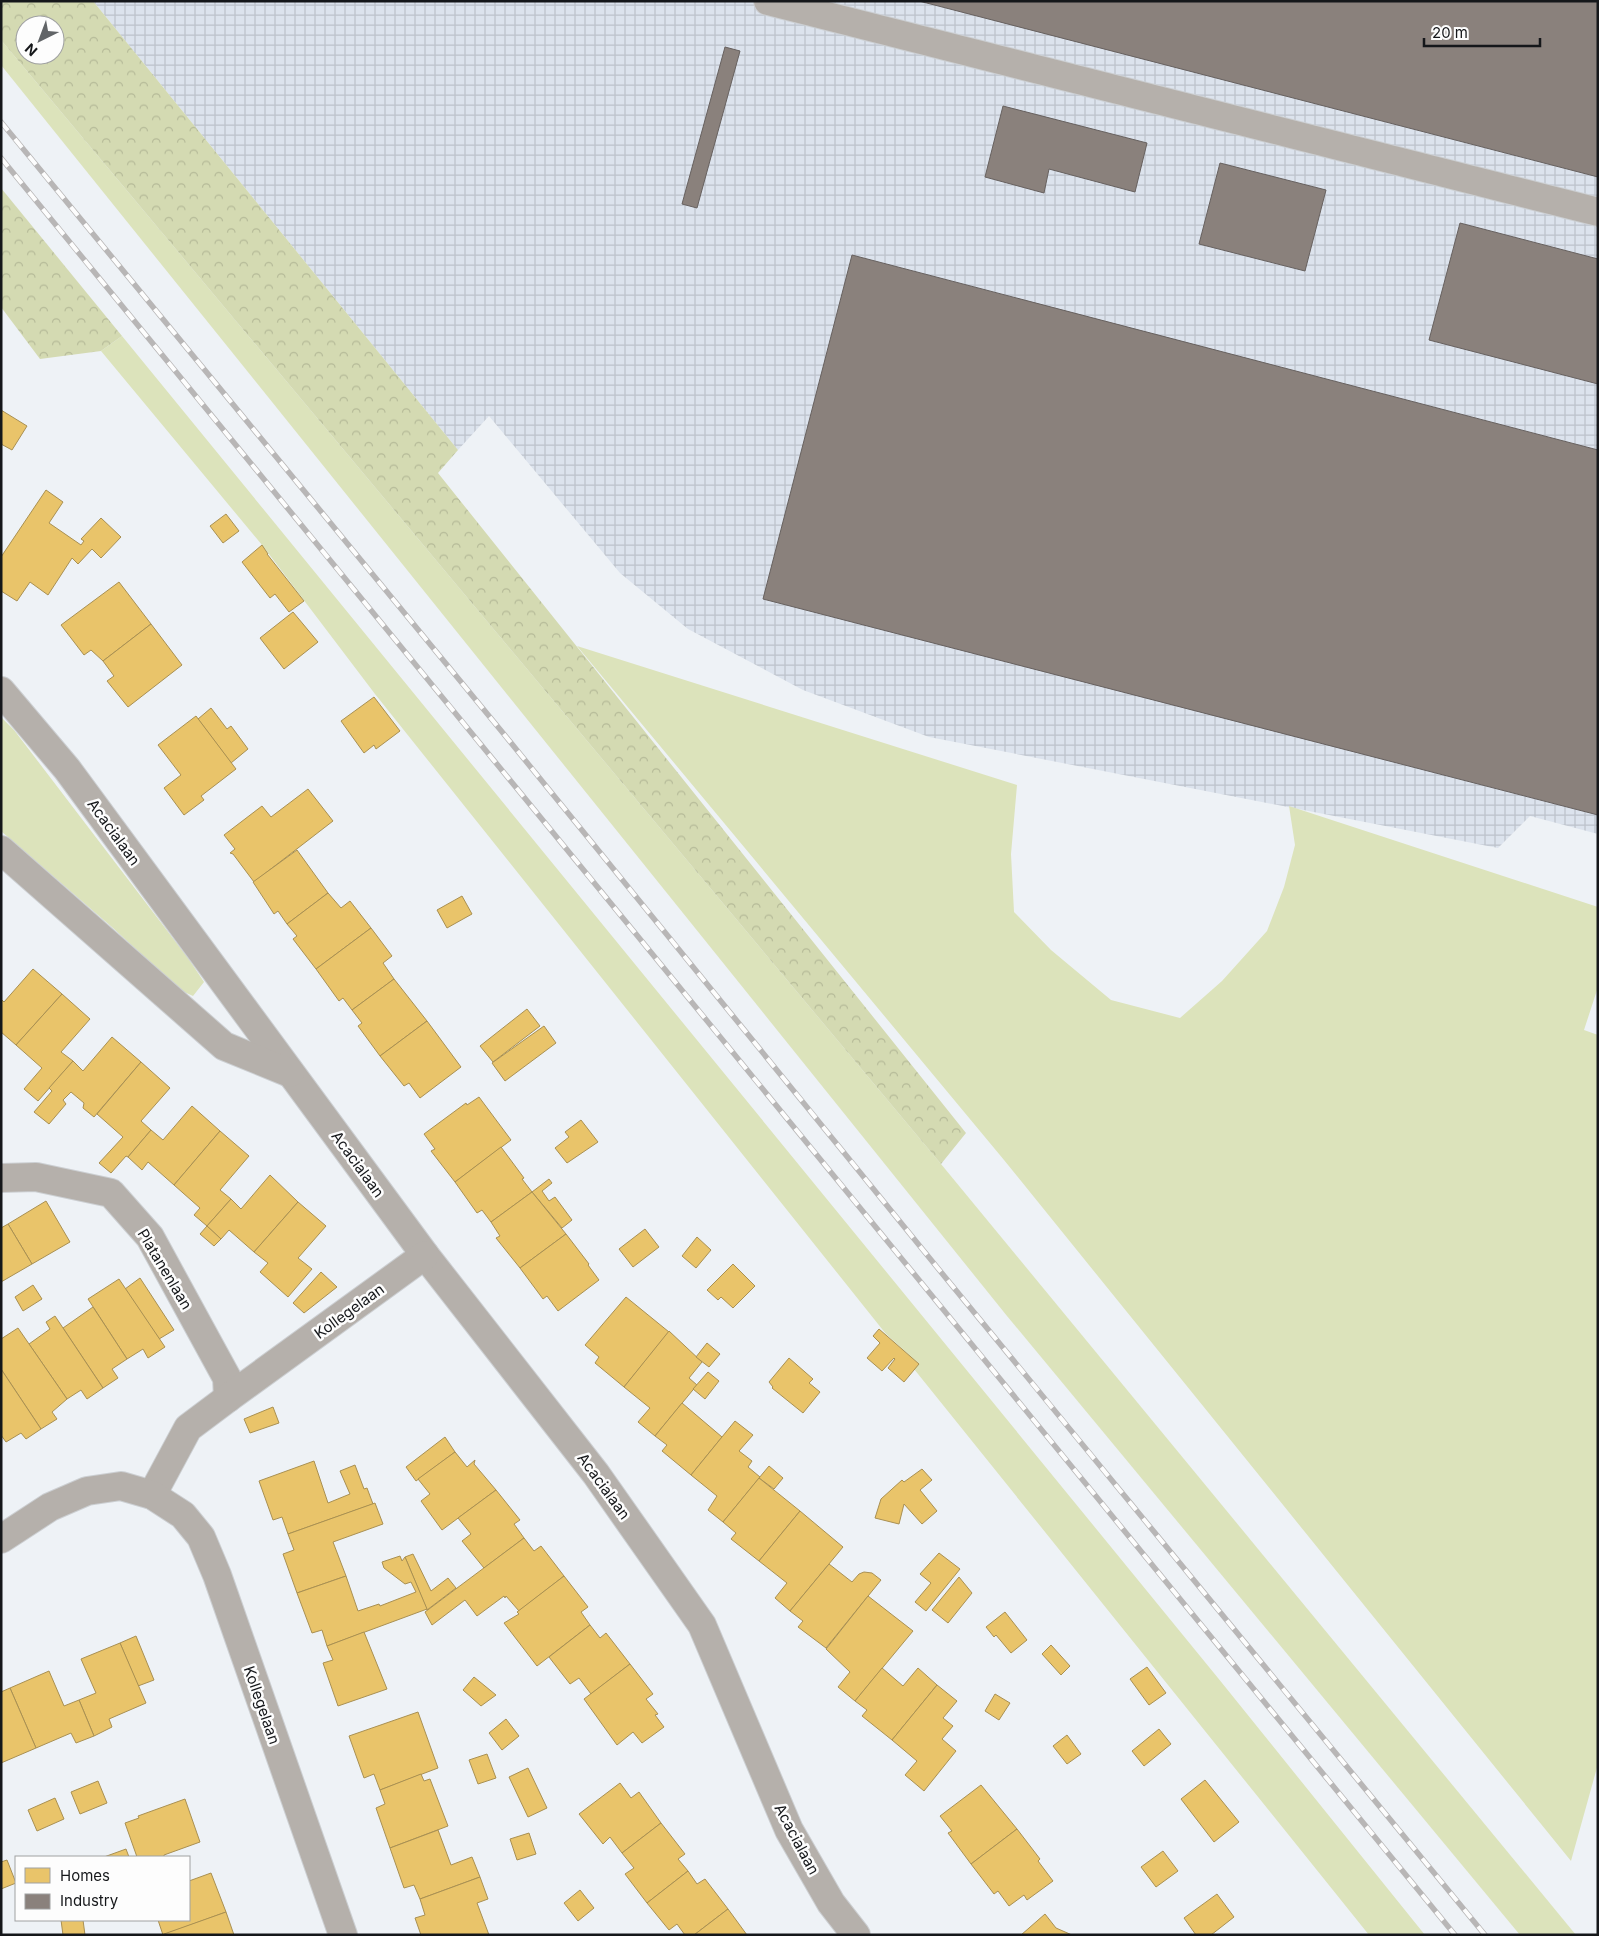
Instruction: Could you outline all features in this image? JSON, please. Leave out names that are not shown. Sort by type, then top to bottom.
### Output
[{"type":"street","points":[[768,1],[1598,212]]},
{"type":"street","name":"Acacialaan","points":[[1,691],[67,769],[425,1255],[596,1474],[702,1625],[789,1830],[831,1903],[856,1935]]},
{"type":"street","points":[[1,850],[224,1046],[292,1074]]},
{"type":"street","name":"Platanenlaan","points":[[1,1178],[36,1176],[111,1193],[150,1237],[227,1378],[228,1398]]},
{"type":"street","name":"Kollegelaan","points":[[152,1495],[188,1428],[425,1255]]},
{"type":"street","name":"Kollegelaan","points":[[1,1539],[50,1507],[87,1491],[121,1486],[152,1495],[183,1515],[200,1537],[217,1575],[343,1935]]},
{"type":"shaded area","points":[[93,1],[1598,1],[1598,834],[1530,816],[1498,848],[929,737],[803,690],[688,629],[620,573],[489,416],[458,450]]},
{"type":"green space","points":[[1,1],[93,1],[458,450],[438,473],[966,1133],[941,1164],[22,65],[65,65],[65,15],[15,15],[15,57],[1,40]]},
{"type":"green space","points":[[1,40],[15,57],[15,65],[22,65],[941,1164],[1576,1935],[1520,1935],[1007,1316],[1,65]]},
{"type":"green space","points":[[1,188],[122,336],[101,351],[40,359],[1,307]]},
{"type":"green space","points":[[122,336],[1218,1678],[1425,1935],[1369,1935],[914,1369],[919,1364],[886,1334],[375,694],[262,545],[101,351]]},
{"type":"green space","points":[[577,646],[1017,785],[1011,854],[1014,912],[1051,950],[1111,1000],[1180,1018],[1222,981],[1267,931],[1284,887],[1295,845],[1289,806],[1598,907],[1598,987],[1584,1030],[1598,1035],[1598,1764],[1571,1861],[1004,1160]]},
{"type":"green space","points":[[1,717],[14,730],[188,958],[204,982],[193,996],[180,990],[113,928],[1,831]]},
{"type":"building: Homes","points":[[1,410],[27,426],[12,450],[1,444]]},
{"type":"building: Homes","points":[[46,490],[63,502],[49,523],[81,545],[84,541],[81,539],[101,518],[121,537],[101,558],[92,549],[78,564],[72,558],[48,595],[30,582],[17,601],[1,591],[1,557]]},
{"type":"building: Homes","points":[[226,514],[239,531],[223,543],[210,526]]},
{"type":"building: Homes","points":[[262,545],[304,601],[289,612],[275,594],[270,598],[242,562]]},
{"type":"building: Homes","points":[[119,582],[151,624],[103,661],[91,650],[84,655],[61,625]]},
{"type":"building: Homes","points":[[293,612],[318,642],[284,669],[260,638]]},
{"type":"building: Homes","points":[[151,624],[182,665],[128,707],[107,681],[114,676],[103,661]]},
{"type":"building: Homes","points":[[374,697],[400,731],[376,749],[374,745],[364,753],[341,721]]},
{"type":"building: Homes","points":[[211,708],[227,729],[231,726],[248,749],[231,763],[198,719]]},
{"type":"building: Homes","points":[[196,716],[236,769],[201,796],[204,800],[184,815],[164,788],[181,775],[158,745]]},
{"type":"building: Homes","points":[[308,789],[333,821],[254,882],[233,854],[230,853],[235,849],[224,835],[262,806],[271,817]]},
{"type":"building: Homes","points":[[297,850],[328,893],[287,924],[278,911],[274,914],[253,882]]},
{"type":"building: Homes","points":[[328,893],[341,908],[350,901],[371,928],[316,969],[293,939],[297,936],[287,924]]},
{"type":"building: Homes","points":[[462,896],[472,914],[447,928],[437,910]]},
{"type":"building: Homes","points":[[371,928],[392,956],[383,963],[394,979],[352,1010],[343,998],[339,1001],[316,969]]},
{"type":"building: Homes","points":[[33,969],[62,994],[16,1045],[1,1032],[1,999],[4,1002]]},
{"type":"building: Homes","points":[[394,979],[427,1021],[380,1056],[358,1026],[362,1023],[352,1010]]},
{"type":"building: Homes","points":[[62,994],[90,1019],[61,1052],[73,1061],[38,1101],[24,1089],[42,1068],[16,1045]]},
{"type":"building: Homes","points":[[527,1009],[540,1026],[493,1062],[480,1046]]},
{"type":"building: Homes","points":[[427,1021],[461,1067],[420,1098],[409,1083],[404,1086],[380,1056]]},
{"type":"building: Homes","points":[[544,1026],[556,1043],[505,1081],[492,1063]]},
{"type":"building: Homes","points":[[112,1037],[141,1062],[94,1117],[83,1108],[84,1103],[71,1092],[63,1100],[66,1104],[49,1124],[34,1112],[52,1091],[49,1088],[73,1061],[83,1071]]},
{"type":"building: Homes","points":[[141,1062],[170,1088],[141,1121],[151,1130],[128,1157],[126,1156],[111,1173],[99,1163],[123,1137],[97,1114]]},
{"type":"building: Homes","points":[[479,1097],[511,1140],[455,1182],[431,1151],[435,1149],[424,1134],[466,1103],[467,1105]]},
{"type":"building: Homes","points":[[192,1106],[220,1131],[174,1185],[148,1162],[142,1170],[128,1157],[151,1130],[163,1140]]},
{"type":"building: Homes","points":[[581,1120],[598,1142],[567,1163],[555,1148],[569,1137],[565,1132]]},
{"type":"building: Homes","points":[[220,1131],[249,1156],[220,1190],[231,1199],[207,1226],[194,1215],[200,1208],[174,1185]]},
{"type":"building: Homes","points":[[501,1147],[532,1192],[491,1222],[482,1210],[477,1213],[455,1182]]},
{"type":"building: Homes","points":[[270,1175],[298,1202],[254,1252],[229,1230],[221,1239],[207,1226],[231,1199],[241,1209]]},
{"type":"building: Homes","points":[[549,1179],[552,1183],[542,1191],[549,1201],[555,1197],[572,1220],[562,1228],[532,1192]]},
{"type":"building: Homes","points":[[532,1192],[566,1234],[520,1268],[496,1238],[500,1236],[491,1222]]},
{"type":"building: Homes","points":[[46,1201],[70,1242],[32,1264],[8,1224]]},
{"type":"building: Homes","points":[[298,1202],[326,1226],[298,1258],[312,1269],[288,1297],[260,1272],[268,1263],[254,1252]]},
{"type":"building: Homes","points":[[8,1224],[32,1264],[1,1282],[1,1228]]},
{"type":"building: Homes","points":[[207,1226],[221,1239],[214,1246],[200,1234]]},
{"type":"building: Homes","points":[[645,1229],[659,1247],[633,1267],[619,1249]]},
{"type":"building: Homes","points":[[566,1234],[599,1280],[558,1311],[547,1296],[543,1299],[520,1268]]},
{"type":"building: Homes","points":[[697,1237],[711,1250],[696,1268],[682,1256]]},
{"type":"building: Homes","points":[[733,1264],[755,1286],[733,1308],[721,1297],[718,1300],[707,1290]]},
{"type":"building: Homes","points":[[321,1272],[337,1287],[304,1313],[293,1303]]},
{"type":"building: Homes","points":[[140,1278],[174,1330],[159,1339],[125,1289]]},
{"type":"building: Homes","points":[[119,1279],[165,1347],[148,1358],[143,1349],[127,1359],[88,1299]]},
{"type":"building: Homes","points":[[33,1285],[42,1299],[23,1311],[15,1297]]},
{"type":"building: Homes","points":[[626,1297],[669,1332],[624,1387],[595,1363],[599,1357],[585,1345]]},
{"type":"building: Homes","points":[[93,1307],[127,1359],[112,1369],[118,1378],[103,1388],[63,1328]]},
{"type":"building: Homes","points":[[55,1316],[103,1388],[87,1399],[81,1390],[67,1399],[29,1344],[50,1329],[46,1322]]},
{"type":"building: Homes","points":[[18,1328],[67,1399],[52,1412],[57,1419],[41,1429],[1,1369],[1,1339]]},
{"type":"building: Homes","points":[[879,1329],[919,1364],[904,1382],[888,1368],[894,1358],[882,1371],[867,1358],[880,1343],[873,1336]]},
{"type":"building: Homes","points":[[669,1331],[702,1362],[689,1378],[697,1385],[655,1436],[638,1422],[650,1408],[624,1387]]},
{"type":"building: Homes","points":[[707,1343],[720,1354],[709,1367],[696,1357]]},
{"type":"building: Homes","points":[[789,1358],[813,1379],[809,1383],[820,1392],[803,1413],[772,1388],[769,1382]]},
{"type":"building: Homes","points":[[1,1369],[41,1429],[26,1439],[21,1433],[6,1442],[1,1435]]},
{"type":"building: Homes","points":[[708,1372],[719,1381],[705,1399],[693,1389]]},
{"type":"building: Homes","points":[[682,1403],[722,1437],[691,1475],[662,1451],[667,1445],[655,1436]]},
{"type":"building: Homes","points":[[273,1407],[279,1423],[250,1433],[244,1419]]},
{"type":"building: Homes","points":[[735,1421],[753,1435],[739,1451],[752,1461],[748,1467],[760,1477],[723,1522],[708,1510],[717,1496],[691,1475]]},
{"type":"building: Homes","points":[[445,1437],[455,1452],[416,1481],[406,1467]]},
{"type":"building: Homes","points":[[455,1452],[467,1467],[475,1460],[474,1464],[496,1490],[442,1530],[421,1501],[430,1494],[418,1479]]},
{"type":"building: Homes","points":[[314,1461],[328,1503],[350,1494],[340,1471],[355,1465],[364,1489],[367,1488],[373,1504],[288,1534],[282,1517],[273,1520],[259,1481]]},
{"type":"building: Homes","points":[[769,1466],[783,1478],[774,1489],[759,1478]]},
{"type":"building: Homes","points":[[922,1469],[932,1480],[920,1490],[937,1511],[922,1524],[904,1504],[899,1524],[875,1518],[881,1499],[902,1480],[904,1482]]},
{"type":"building: Homes","points":[[759,1478],[800,1511],[759,1561],[731,1539],[736,1533],[723,1522]]},
{"type":"building: Homes","points":[[496,1490],[520,1520],[514,1524],[524,1538],[484,1568],[462,1541],[471,1534],[458,1518]]},
{"type":"building: Homes","points":[[375,1503],[383,1524],[333,1542],[346,1576],[297,1593],[283,1554],[294,1550],[288,1534]]},
{"type":"building: Homes","points":[[800,1511],[843,1547],[790,1611],[775,1598],[787,1583],[759,1561]]},
{"type":"building: Homes","points":[[524,1538],[534,1551],[541,1546],[564,1576],[519,1611],[504,1596],[477,1616],[465,1600],[432,1625],[425,1612]]},
{"type":"building: Homes","points":[[939,1553],[960,1569],[926,1611],[915,1602],[931,1583],[920,1574]]},
{"type":"building: Homes","points":[[413,1554],[431,1591],[448,1578],[456,1588],[427,1610],[405,1557]]},
{"type":"building: Homes","points":[[400,1556],[402,1561],[405,1557],[427,1609],[327,1646],[322,1630],[312,1633],[297,1593],[346,1576],[358,1611],[379,1604],[380,1606],[416,1592],[411,1582],[405,1584],[384,1568],[382,1562]]},
{"type":"building: Homes","points":[[829,1564],[852,1582],[859,1574],[864,1572],[872,1573],[881,1580],[826,1648],[798,1627],[803,1621],[790,1611]]},
{"type":"building: Homes","points":[[564,1576],[588,1607],[581,1612],[590,1625],[537,1666],[504,1623],[519,1614],[517,1612]]},
{"type":"building: Homes","points":[[959,1577],[972,1593],[948,1623],[932,1610]]},
{"type":"building: Homes","points":[[868,1596],[913,1631],[855,1701],[838,1687],[850,1672],[826,1649]]},
{"type":"building: Homes","points":[[1005,1612],[1027,1640],[1011,1653],[996,1635],[994,1637],[986,1627]]},
{"type":"building: Homes","points":[[590,1625],[600,1638],[606,1633],[630,1664],[591,1694],[579,1678],[570,1684],[549,1657]]},
{"type":"building: Homes","points":[[364,1632],[387,1689],[338,1706],[323,1663],[333,1660],[327,1646]]},
{"type":"building: Homes","points":[[136,1636],[154,1680],[138,1686],[120,1643]]},
{"type":"building: Homes","points":[[120,1643],[146,1703],[109,1719],[112,1727],[94,1736],[79,1700],[96,1693],[81,1659]]},
{"type":"building: Homes","points":[[1051,1645],[1070,1666],[1061,1675],[1042,1654]]},
{"type":"building: Homes","points":[[630,1664],[653,1694],[646,1699],[658,1714],[655,1715],[664,1727],[642,1743],[633,1732],[617,1745],[584,1699]]},
{"type":"building: Homes","points":[[1147,1667],[1166,1693],[1149,1705],[1130,1679]]},
{"type":"building: Homes","points":[[882,1668],[903,1686],[918,1668],[937,1685],[892,1740],[862,1716],[867,1710],[855,1701]]},
{"type":"building: Homes","points":[[49,1671],[64,1706],[79,1700],[94,1736],[76,1743],[71,1733],[36,1748],[10,1688]]},
{"type":"building: Homes","points":[[474,1677],[496,1695],[481,1706],[463,1690]]},
{"type":"building: Homes","points":[[937,1685],[957,1701],[943,1718],[953,1726],[942,1739],[956,1751],[924,1791],[905,1775],[917,1761],[892,1740]]},
{"type":"building: Homes","points":[[10,1688],[36,1748],[1,1763],[1,1692]]},
{"type":"building: Homes","points":[[995,1694],[1010,1703],[999,1720],[985,1711]]},
{"type":"building: Homes","points":[[418,1712],[438,1768],[380,1790],[374,1774],[364,1778],[349,1736]]},
{"type":"building: Homes","points":[[506,1719],[519,1736],[502,1750],[489,1733]]},
{"type":"building: Homes","points":[[1159,1729],[1171,1744],[1144,1766],[1132,1751]]},
{"type":"building: Homes","points":[[1067,1735],[1081,1754],[1067,1764],[1053,1746]]},
{"type":"building: Homes","points":[[487,1754],[496,1778],[478,1784],[469,1760]]},
{"type":"building: Homes","points":[[528,1768],[547,1808],[528,1817],[509,1777]]},
{"type":"building: Homes","points":[[421,1774],[424,1781],[430,1779],[448,1826],[390,1848],[376,1808],[385,1804],[380,1790]]},
{"type":"building: Homes","points":[[1205,1780],[1239,1822],[1214,1842],[1181,1799]]},
{"type":"building: Homes","points":[[98,1781],[107,1803],[80,1814],[71,1792]]},
{"type":"building: Homes","points":[[620,1783],[631,1798],[639,1792],[661,1823],[622,1853],[610,1837],[603,1844],[579,1814]]},
{"type":"building: Homes","points":[[981,1785],[1017,1829],[971,1864],[948,1833],[952,1831],[940,1816]]},
{"type":"building: Homes","points":[[55,1798],[64,1819],[37,1831],[28,1810]]},
{"type":"building: Homes","points":[[185,1799],[200,1842],[164,1856],[137,1856],[125,1823],[139,1818],[138,1816]]},
{"type":"building: Homes","points":[[661,1823],[685,1854],[678,1859],[688,1871],[647,1903],[625,1874],[634,1868],[622,1853]]},
{"type":"building: Homes","points":[[1017,1829],[1040,1859],[1038,1861],[1053,1881],[1027,1900],[1024,1895],[1009,1906],[998,1891],[994,1894],[971,1864]]},
{"type":"building: Homes","points":[[438,1830],[451,1865],[472,1857],[480,1877],[420,1899],[414,1885],[404,1888],[390,1848]]},
{"type":"building: Homes","points":[[529,1833],[536,1854],[517,1860],[510,1839]]},
{"type":"building: Homes","points":[[126,1849],[129,1856],[107,1856]]},
{"type":"building: Homes","points":[[1163,1851],[1178,1871],[1156,1887],[1141,1867]]},
{"type":"building: Homes","points":[[7,1860],[15,1883],[1,1889],[1,1862]]},
{"type":"building: Homes","points":[[688,1871],[697,1884],[705,1879],[728,1909],[694,1935],[685,1935],[677,1924],[669,1930],[647,1903]]},
{"type":"building: Homes","points":[[211,1873],[226,1912],[163,1935],[158,1921],[190,1921],[190,1881]]},
{"type":"building: Homes","points":[[480,1877],[488,1899],[477,1903],[489,1935],[421,1935],[415,1918],[425,1915],[420,1899]]},
{"type":"building: Homes","points":[[580,1890],[594,1908],[578,1921],[564,1903]]},
{"type":"building: Homes","points":[[1217,1894],[1234,1917],[1211,1935],[1196,1935],[1184,1918]]},
{"type":"building: Homes","points":[[728,1909],[747,1935],[694,1935]]},
{"type":"building: Homes","points":[[226,1912],[234,1935],[164,1935],[164,1934]]},
{"type":"building: Homes","points":[[1045,1914],[1056,1928],[1072,1935],[1021,1935]]},
{"type":"building: Homes","points":[[61,1921],[83,1921],[85,1935],[63,1935]]},
{"type":"building: Industry","points":[[919,1],[1598,1],[1598,177]]},
{"type":"building: Industry","points":[[725,47],[740,51],[697,208],[682,204]]},
{"type":"building: Industry","points":[[1003,106],[1147,143],[1135,192],[1049,169],[1044,193],[985,177]]},
{"type":"building: Industry","points":[[1220,163],[1326,190],[1305,271],[1199,244]]},
{"type":"building: Industry","points":[[1460,223],[1598,259],[1598,384],[1429,340]]},
{"type":"building: Industry","points":[[852,255],[1598,450],[1598,815],[763,599]]},
{"type":"railway","points":[[1,122],[1485,1935]]},
{"type":"railway","points":[[1,158],[1455,1935]]}]
